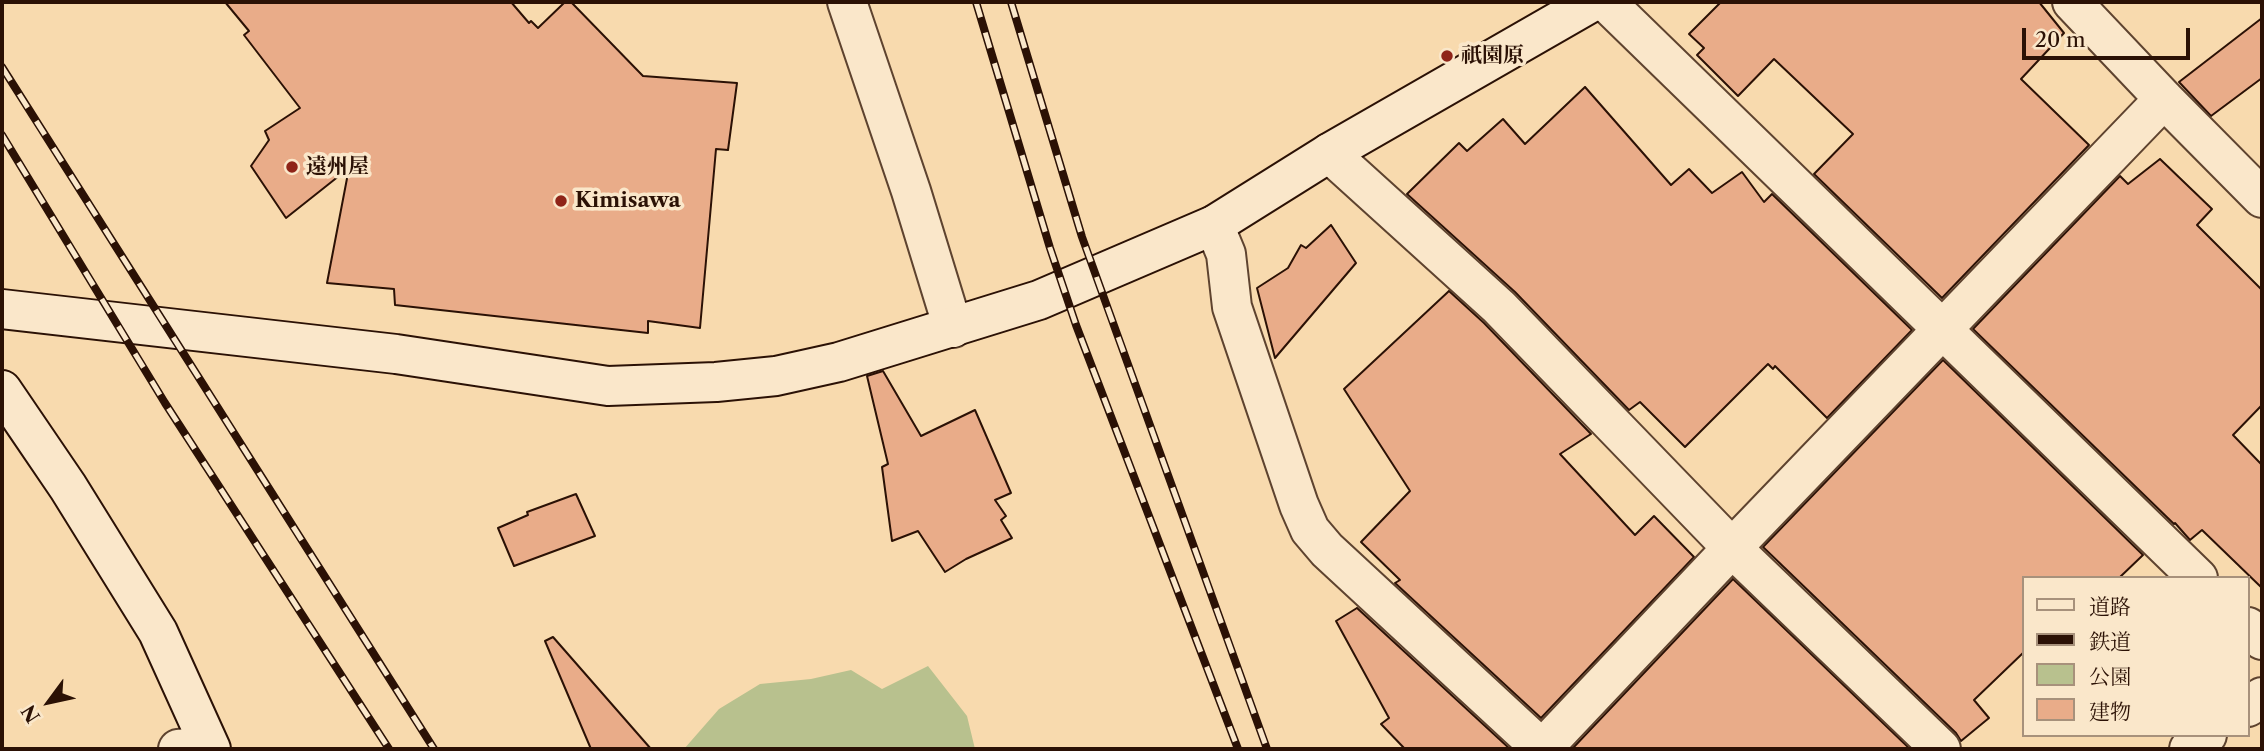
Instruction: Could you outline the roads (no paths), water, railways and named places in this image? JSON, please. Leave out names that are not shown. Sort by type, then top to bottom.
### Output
[{"type":"street","points":[[847,2],[911,191],[953,328]]},
{"type":"street","points":[[2,309],[396,354],[608,386],[716,383],[776,376],[839,362],[1039,300],[1214,225],[1329,153],[1592,2]]},
{"type":"street","points":[[1606,2],[2196,576]]},
{"type":"street","points":[[2072,2],[2262,198]]},
{"type":"street","points":[[1214,225],[1226,254],[1233,307],[1299,505],[1310,530],[1327,551],[1542,749],[2164,99]]},
{"type":"street","points":[[1329,153],[1499,307],[1732,548],[1941,749]]},
{"type":"street","points":[[2,390],[68,486],[158,632],[199,748]]},
{"type":"street","points":[[2189,749],[2204,737]]},
{"type":"railway","points":[[976,2],[1076,325],[1238,749]]},
{"type":"railway","points":[[1011,2],[1082,237],[1267,749]]},
{"type":"railway","points":[[2,67],[434,749]]},
{"type":"railway","points":[[2,135],[165,403],[389,749]]},
{"type":"place","name":"祇園原","points":[[1447,56]]},
{"type":"place","name":"遠州屋","points":[[292,167]]},
{"type":"place","name":"Kimisawa","points":[[561,201]]}]
